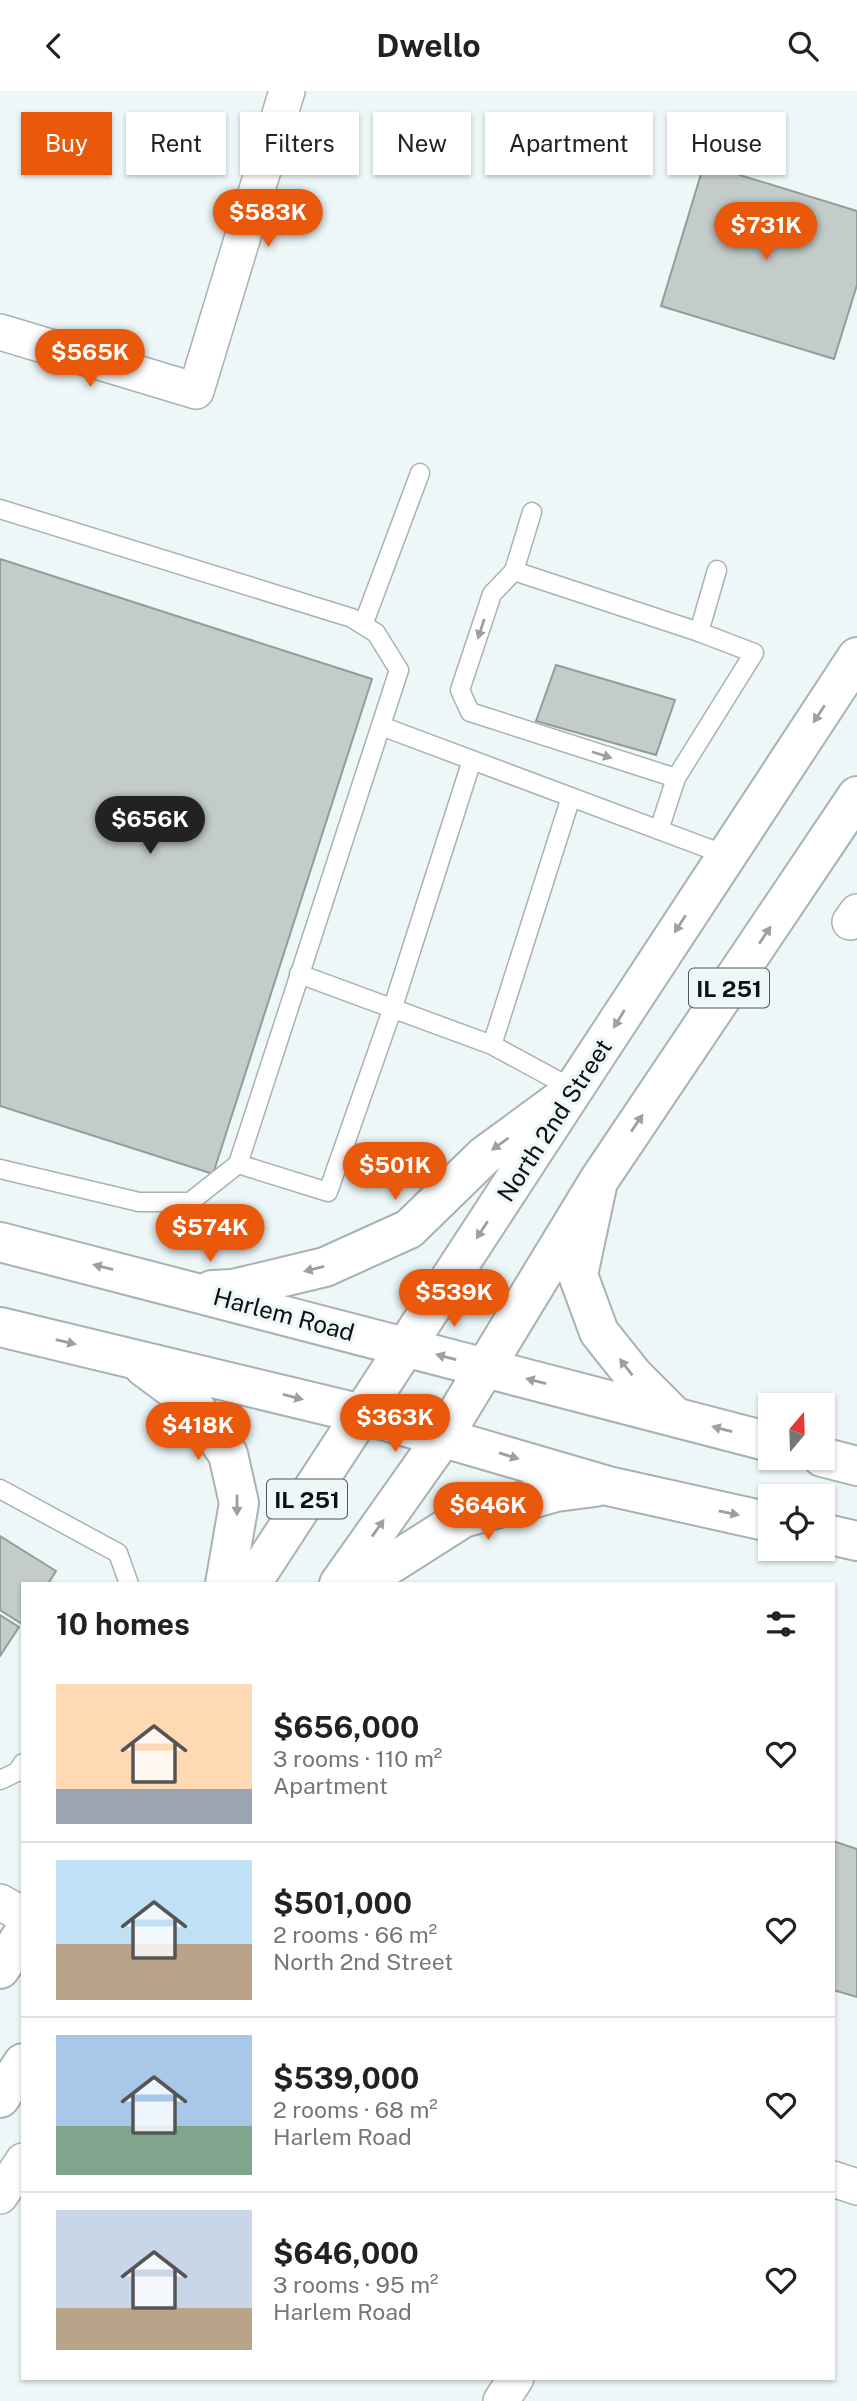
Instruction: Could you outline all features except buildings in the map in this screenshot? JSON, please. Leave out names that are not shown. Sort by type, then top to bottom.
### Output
[{"type":"main road","name":"North 2nd Street","points":[[252,1582],[857,657]]},
{"type":"main road","name":"IL 251","points":[[340,1582],[443,1437],[599,1179],[857,796]]},
{"type":"main road","points":[[194,1291],[233,1289],[325,1267],[409,1229],[484,1156],[575,1090]]},
{"type":"main road","points":[[599,1179],[578,1275],[599,1332],[634,1376],[674,1416]]},
{"type":"main road","name":"Harlem Road","points":[[0,1242],[758,1439]]},
{"type":"main road","points":[[0,1327],[362,1414],[608,1486],[758,1519]]},
{"type":"main road","points":[[131,1358],[191,1402],[228,1454],[239,1503],[225,1582]]},
{"type":"main road","points":[[835,1460],[857,1466]]},
{"type":"main road","points":[[364,1582],[463,1518],[556,1492],[608,1486]]},
{"type":"main road","points":[[835,1536],[857,1541]]},
{"type":"main road","points":[[0,1969],[21,1937]]},
{"type":"main road","points":[[0,2098],[21,2066]]},
{"type":"street","points":[[0,332],[196,391],[287,91]]},
{"type":"street","points":[[0,1902],[21,1915]]},
{"type":"street","points":[[0,2196],[21,2164]]},
{"type":"street","points":[[835,2180],[857,2187]]},
{"type":"street","points":[[501,2401],[515,2380]]},
{"type":"lane","points":[[363,625],[420,473]]},
{"type":"lane","points":[[0,509],[352,618],[376,633],[399,670],[238,1164],[190,1202],[139,1202],[0,1169]]},
{"type":"lane","points":[[532,512],[514,571],[492,594],[460,690],[470,712],[676,779]]},
{"type":"lane","points":[[699,632],[717,570]]},
{"type":"lane","points":[[514,571],[754,653],[676,779],[659,830]]},
{"type":"lane","points":[[381,726],[726,855]]},
{"type":"lane","points":[[238,1164],[328,1192],[392,1010],[472,760]]},
{"type":"lane","points":[[492,1045],[572,797]]},
{"type":"lane","points":[[299,974],[492,1045],[575,1090]]},
{"type":"lane","points":[[0,1489],[118,1553],[128,1582]]},
{"type":"lane","points":[[0,1780],[17,1772],[21,1766]]}]
